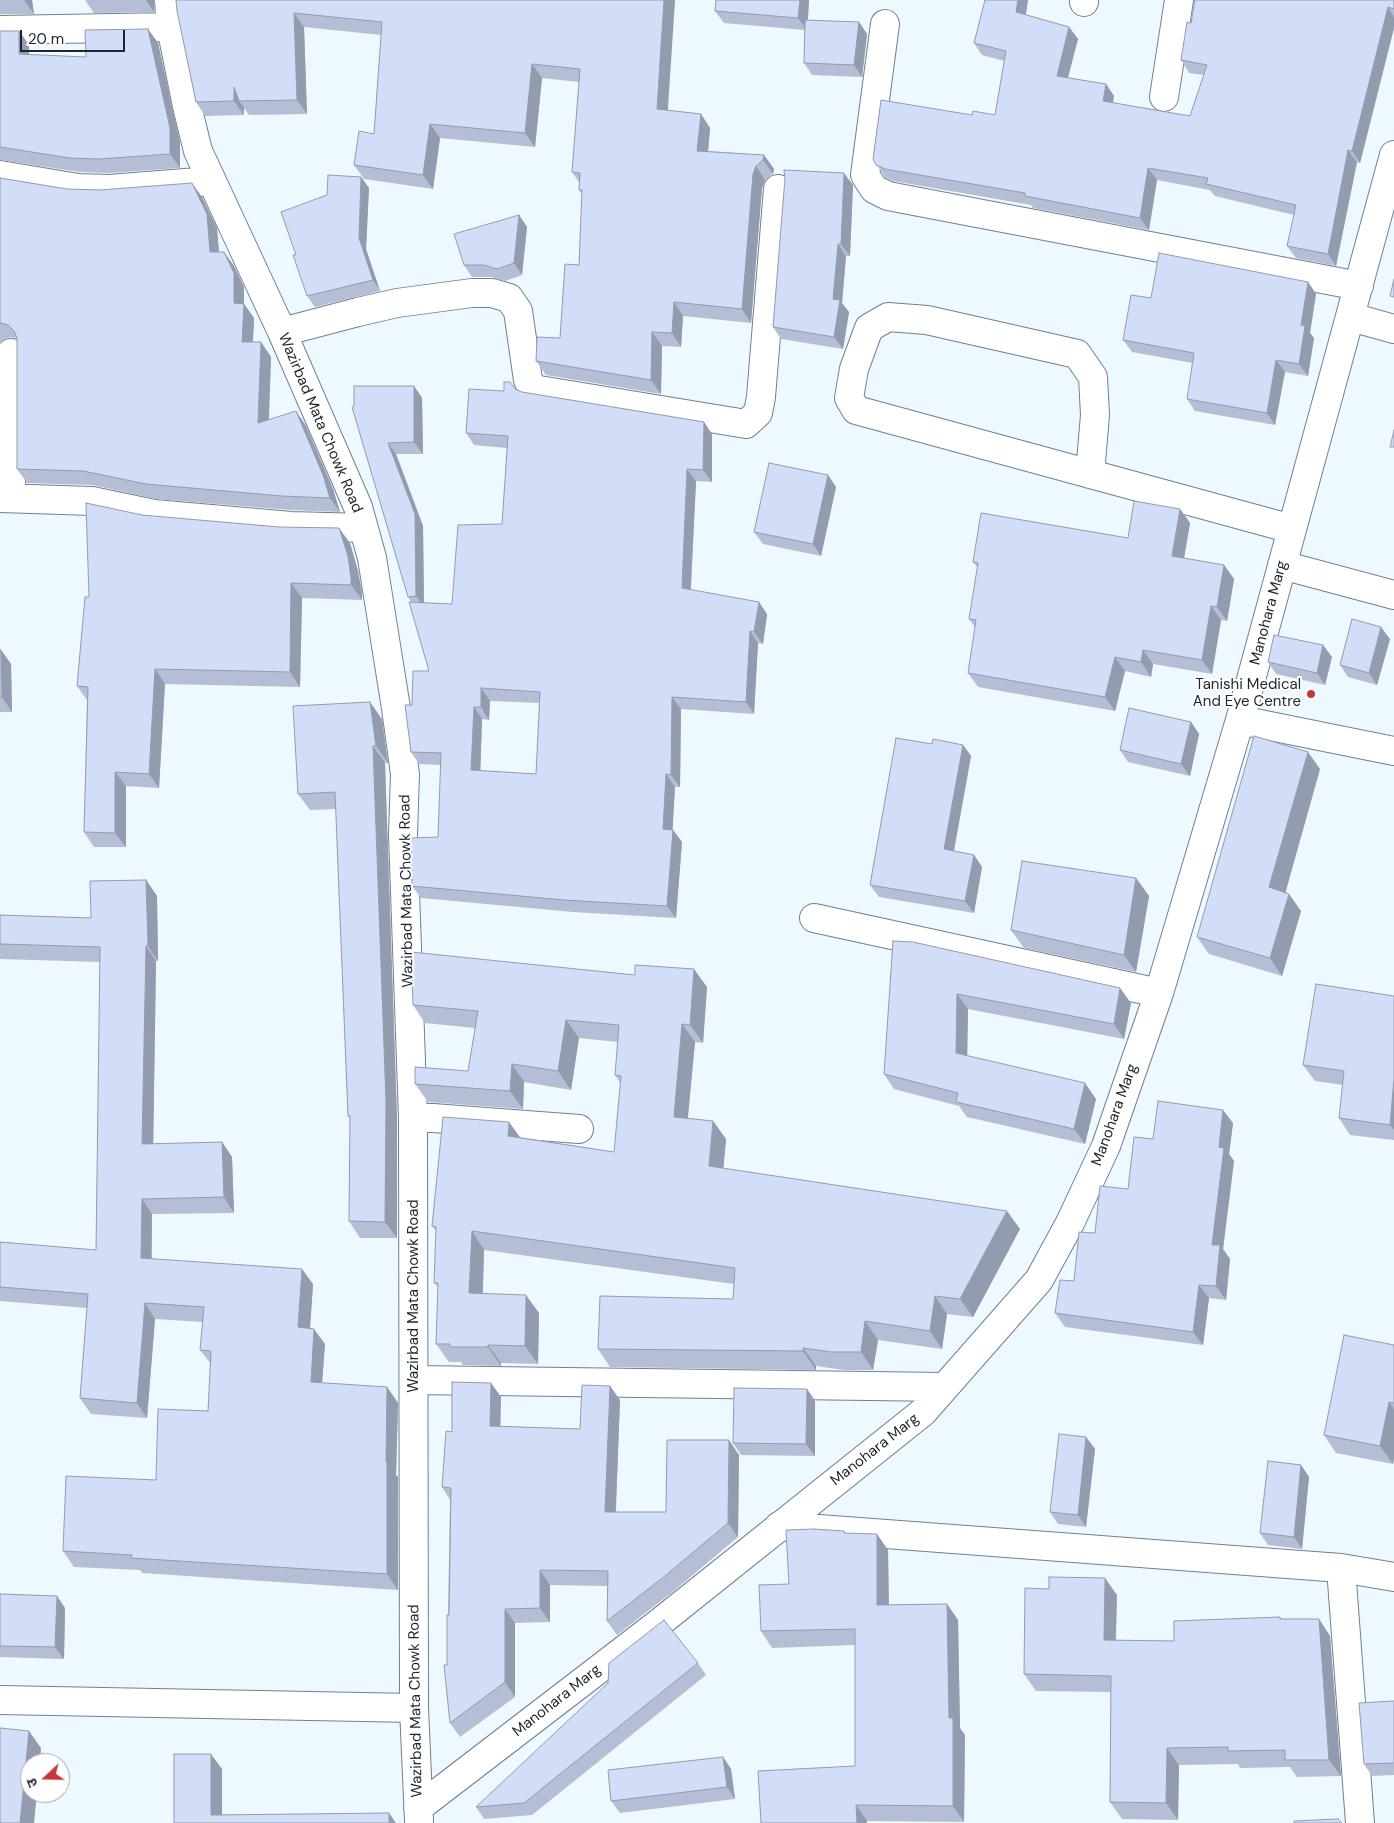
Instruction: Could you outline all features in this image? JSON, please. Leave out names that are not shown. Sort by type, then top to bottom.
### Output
[{"type":"street","name":"Wazirbad Mata Chowk Road","points":[[169,0],[171,27],[198,151],[282,332],[358,507],[373,567],[405,774],[403,835],[414,1118],[414,1708],[419,1815]]},
{"type":"street","points":[[1164,97],[1179,0]]},
{"type":"street","points":[[885,24],[865,175],[874,189],[888,196],[1359,286]]},
{"type":"street","points":[[0,30],[171,27]]},
{"type":"street","name":"Manohara Marg","points":[[419,1815],[923,1412],[1039,1280],[1061,1240],[1106,1146],[1159,993],[1240,720],[1394,155]]},
{"type":"street","points":[[0,175],[78,188],[108,189],[211,181]]},
{"type":"street","points":[[282,332],[397,303],[472,293],[492,293],[509,298],[518,310],[528,380],[533,389],[746,424],[758,413],[761,397],[778,189]]},
{"type":"street","points":[[1090,474],[1095,416],[1093,377],[1078,354],[928,320],[888,317],[869,328],[854,369],[849,398],[856,410],[1090,474],[1292,529]]},
{"type":"street","points":[[1351,317],[1394,329]]},
{"type":"street","points":[[11,353],[6,498],[92,501],[154,514],[291,526],[363,528]]},
{"type":"street","points":[[1282,565],[1394,594]]},
{"type":"street","points":[[1240,720],[1394,751]]},
{"type":"street","points":[[814,918],[1159,993]]},
{"type":"street","points":[[414,1118],[579,1129]]},
{"type":"street","points":[[414,1380],[945,1387]]},
{"type":"street","points":[[779,1526],[1341,1568],[1394,1577]]},
{"type":"street","points":[[1341,1568],[1360,1823]]},
{"type":"street","points":[[0,1700],[414,1708]]},
{"type":"building","points":[[176,0],[664,0],[657,109],[701,114],[697,151],[764,155],[763,160],[756,166],[753,174],[742,309],[674,302],[672,333],[652,332],[651,380],[536,361],[537,337],[560,338],[565,264],[579,265],[582,190],[579,190],[580,173],[572,172],[580,69],[532,64],[525,133],[430,124],[423,175],[354,165],[359,131],[374,134],[382,22],[294,13],[297,100],[239,101],[234,87],[234,101],[196,102]]},
{"type":"building","points":[[716,0],[800,0],[798,18],[715,11]]},
{"type":"building","points":[[985,0],[1018,0],[1016,12],[1069,27],[1057,76],[1106,84],[1103,101],[1190,116],[1207,65],[1181,60],[1187,22],[1191,23],[1195,0],[1394,0],[1394,9],[1388,7],[1352,151],[1348,150],[1328,254],[1287,246],[1296,205],[1206,184],[1208,178],[1148,168],[1140,218],[1025,196],[1025,193],[885,169],[876,165],[873,159],[881,100],[972,115],[973,111],[995,115],[1006,51],[974,43]]},
{"type":"building","points":[[805,20],[859,22],[854,65],[804,63]]},
{"type":"building","points":[[148,29],[170,128],[170,154],[99,159],[70,158],[0,147],[0,31],[19,31],[19,54],[86,57],[85,30]]},
{"type":"building","points":[[784,170],[844,173],[841,244],[838,244],[833,299],[840,300],[834,337],[773,327],[785,178]]},
{"type":"building","points":[[328,175],[361,177],[359,238],[373,280],[307,296],[293,255],[296,255],[281,212],[327,195]]},
{"type":"building","points":[[0,178],[67,189],[100,190],[192,183],[207,214],[210,252],[224,252],[234,273],[234,303],[244,304],[242,342],[261,342],[258,423],[296,411],[323,475],[330,498],[282,496],[146,484],[83,471],[17,469],[17,338],[14,331],[8,325],[0,323]]},
{"type":"building","points":[[519,215],[514,263],[497,269],[484,265],[464,265],[454,234]]},
{"type":"building","points":[[1159,253],[1308,282],[1301,325],[1305,326],[1299,364],[1276,360],[1267,413],[1187,399],[1194,353],[1123,340],[1131,295],[1151,298]]},
{"type":"building","points":[[1394,279],[1394,297],[1390,296]]},
{"type":"building","points":[[504,382],[510,382],[515,389],[522,392],[704,422],[703,470],[687,469],[682,588],[759,602],[754,632],[750,631],[746,702],[672,697],[671,775],[666,774],[663,829],[673,830],[667,906],[564,900],[412,886],[411,838],[438,837],[441,753],[411,752],[405,705],[412,705],[413,671],[429,671],[409,602],[452,604],[458,525],[502,524],[508,436],[466,433],[469,389],[504,391]],"holes":[[[481,688],[540,692],[536,774],[471,770],[474,707],[481,707]]]},
{"type":"building","points":[[354,386],[414,386],[414,442],[388,443],[415,514],[416,596],[408,597],[352,407],[354,406]]},
{"type":"building","points":[[1394,430],[1394,447],[1390,447]]},
{"type":"building","points":[[769,463],[828,475],[813,544],[754,532]]},
{"type":"building","points":[[1134,501],[1180,509],[1172,556],[1224,565],[1217,607],[1211,606],[1202,660],[1143,650],[1141,662],[1115,657],[1105,697],[968,673],[976,620],[969,619],[978,563],[973,562],[981,513],[1128,538]]},
{"type":"building","points":[[86,503],[142,515],[279,527],[339,528],[348,556],[351,578],[351,585],[291,583],[290,672],[155,669],[149,774],[115,772],[115,833],[84,832],[88,687],[77,686],[85,597],[89,597]]},
{"type":"building","points":[[1352,619],[1381,627],[1369,673],[1340,665]]},
{"type":"building","points":[[1274,635],[1323,645],[1317,673],[1268,662]]},
{"type":"building","points":[[1,650],[2,697],[0,697]]},
{"type":"building","points":[[370,702],[376,746],[373,746],[386,1101],[385,1222],[349,1221],[350,1116],[348,1116],[335,792],[298,794],[293,706]]},
{"type":"building","points":[[1129,708],[1191,722],[1181,764],[1120,750]]},
{"type":"building","points":[[1254,736],[1308,752],[1269,887],[1289,894],[1270,958],[1197,937]]},
{"type":"building","points":[[896,738],[932,744],[933,739],[963,745],[944,849],[974,855],[965,901],[870,885]]},
{"type":"building","points":[[1022,861],[1136,878],[1124,955],[1011,930]]},
{"type":"building","points":[[146,880],[148,946],[146,946],[142,1144],[222,1142],[224,1197],[142,1199],[141,1258],[302,1269],[298,1327],[314,1329],[311,1382],[387,1387],[387,1574],[131,1558],[132,1555],[63,1551],[66,1476],[156,1480],[158,1409],[208,1411],[211,1351],[200,1350],[204,1307],[145,1303],[137,1403],[80,1398],[88,1294],[0,1287],[0,1242],[96,1250],[100,947],[0,944],[0,915],[91,918],[90,881]]},
{"type":"building","points":[[893,941],[913,942],[1120,988],[1114,1024],[957,994],[956,1053],[1085,1083],[1074,1129],[956,1102],[958,1093],[884,1074]]},
{"type":"building","points":[[411,952],[635,975],[635,965],[694,969],[690,1025],[682,1024],[674,1117],[713,1121],[709,1166],[1007,1211],[960,1299],[935,1296],[930,1331],[865,1321],[861,1352],[831,1352],[803,1348],[803,1351],[598,1349],[600,1296],[733,1299],[735,1268],[472,1231],[469,1293],[526,1295],[525,1346],[450,1347],[450,1344],[436,1344],[438,1283],[434,1283],[436,1227],[432,1226],[443,1117],[509,1122],[508,1136],[614,1152],[621,1076],[615,1075],[619,1025],[566,1020],[558,1071],[512,1064],[510,1091],[415,1084],[415,1067],[468,1071],[478,1011],[413,1005]]},
{"type":"building","points":[[1316,984],[1394,996],[1394,1079],[1390,1125],[1339,1118],[1344,1071],[1303,1065]]},
{"type":"building","points":[[1158,1101],[1223,1110],[1219,1147],[1224,1148],[1212,1245],[1220,1245],[1216,1286],[1199,1285],[1193,1332],[1055,1313],[1060,1280],[1074,1281],[1079,1232],[1095,1233],[1100,1186],[1128,1189],[1134,1137],[1153,1139]]},
{"type":"building","points":[[1344,1335],[1394,1345],[1394,1403],[1389,1402],[1380,1446],[1324,1435]]},
{"type":"building","points":[[452,1382],[491,1383],[490,1426],[580,1429],[582,1385],[610,1386],[605,1512],[666,1512],[667,1440],[729,1440],[728,1523],[665,1576],[607,1621],[608,1571],[540,1570],[540,1608],[505,1609],[505,1682],[450,1723],[444,1665],[447,1665],[447,1615],[449,1615],[451,1488],[442,1487],[446,1431],[452,1432]]},
{"type":"building","points":[[734,1388],[807,1389],[806,1444],[733,1443]]},
{"type":"building","points":[[1059,1434],[1086,1437],[1078,1515],[1050,1512]]},
{"type":"building","points":[[1268,1461],[1301,1465],[1294,1537],[1260,1533]]},
{"type":"building","points":[[786,1530],[844,1531],[844,1533],[877,1534],[877,1605],[947,1604],[949,1718],[953,1718],[953,1806],[856,1805],[857,1823],[761,1823],[758,1771],[855,1766],[855,1629],[761,1631],[759,1585],[789,1584]]},
{"type":"building","points":[[1049,1577],[1105,1578],[1104,1640],[1174,1641],[1174,1621],[1280,1617],[1280,1619],[1319,1619],[1329,1760],[1285,1760],[1285,1750],[1228,1751],[1228,1747],[1167,1748],[1166,1803],[1110,1802],[1111,1676],[1024,1674],[1025,1588],[1049,1589]]},
{"type":"building","points":[[0,1594],[57,1596],[55,1647],[0,1646]]},
{"type":"building","points":[[664,1620],[698,1663],[524,1803],[476,1807],[608,1683],[609,1663]]},
{"type":"building","points":[[1394,1701],[1394,1763],[1364,1764],[1359,1703]]},
{"type":"building","points":[[0,1728],[29,1731],[27,1753],[20,1753],[20,1803],[22,1803],[20,1823],[0,1823]]},
{"type":"building","points":[[174,1754],[211,1754],[211,1815],[389,1813],[389,1823],[174,1823]]},
{"type":"building","points":[[723,1757],[727,1787],[611,1801],[608,1770]]},
{"type":"building","points":[[1338,1819],[1342,1823],[1294,1823],[1294,1821]]},
{"type":"place","name":"Tanishi Medical And Eye Centre","points":[[1311,694]]}]
